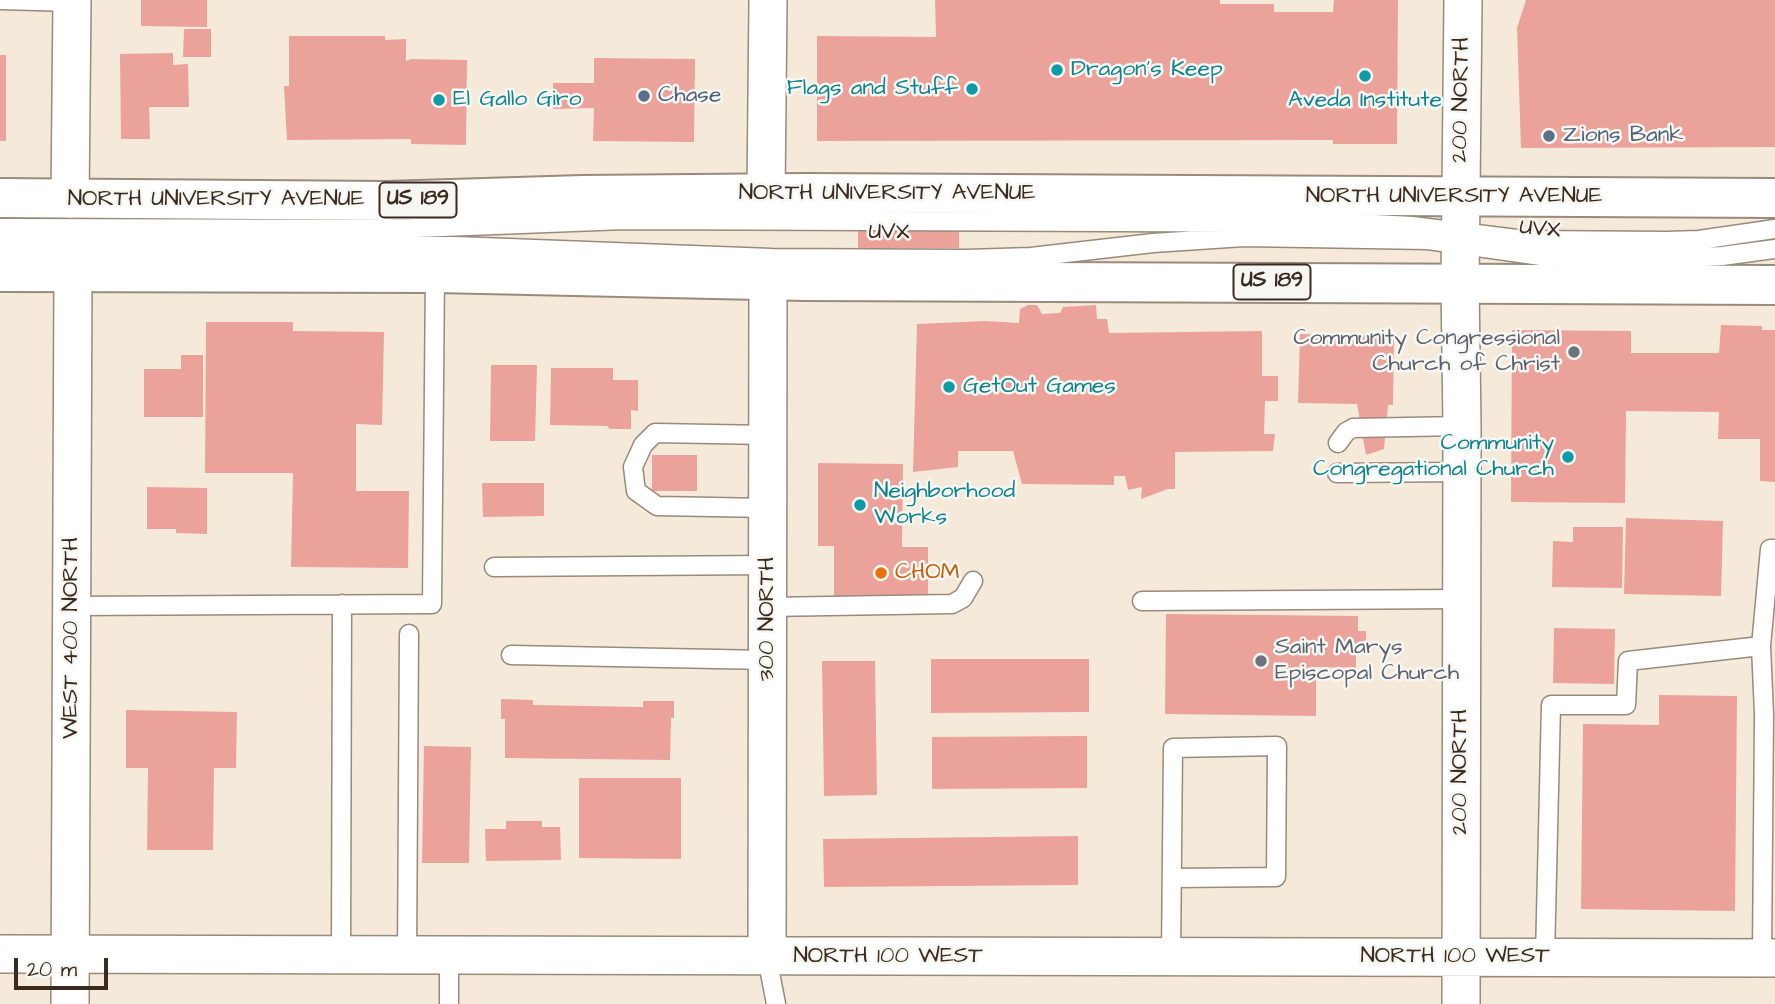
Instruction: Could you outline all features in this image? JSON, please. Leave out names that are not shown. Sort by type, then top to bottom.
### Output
[{"type":"highway","name":"NORTH UNIVERSITY AVENUE","points":[[0,198],[386,201],[582,195],[766,194],[1461,225],[1775,198]]},
{"type":"highway","name":"US 189","points":[[0,272],[435,273],[768,280],[1775,285]]},
{"type":"street","points":[[766,194],[768,0]]},
{"type":"street","name":"200 NORTH","points":[[1461,1004],[1460,284],[1463,0]]},
{"type":"street","points":[[69,200],[72,1]]},
{"type":"street","name":"WEST 400 NORTH","points":[[70,1004],[73,271]]},
{"type":"street","name":"300 NORTH","points":[[767,957],[768,280]]},
{"type":"street","name":"NORTH 100 WEST","points":[[0,954],[1769,958]]},
{"type":"lane","points":[[0,0],[72,1]]},
{"type":"lane","name":"UVX","points":[[0,228],[391,229],[584,221],[716,220],[1356,223],[1461,225],[1525,240],[1665,242],[1775,229]]},
{"type":"lane","name":"UVX","points":[[0,246],[456,246],[758,258],[967,259],[1031,257],[1153,243],[1244,237],[1378,238],[1461,225],[1541,256],[1682,258],[1775,249]]},
{"type":"lane","points":[[72,606],[432,604],[435,273]]},
{"type":"lane","points":[[1338,443],[1346,432],[1353,428],[1462,426]]},
{"type":"lane","points":[[768,435],[655,433],[643,445],[633,467],[636,491],[657,506],[768,508]]},
{"type":"lane","points":[[1337,473],[1462,472]]},
{"type":"lane","points":[[1769,958],[1761,646],[1770,549],[1775,549]]},
{"type":"lane","points":[[494,566],[768,565]]},
{"type":"lane","points":[[768,607],[951,604],[963,598],[973,581]]},
{"type":"lane","points":[[1142,601],[1462,599]]},
{"type":"lane","points":[[341,956],[342,604]]},
{"type":"lane","points":[[407,956],[409,634]]},
{"type":"lane","points":[[1545,957],[1551,705],[1626,705],[1628,661],[1761,646]]},
{"type":"lane","points":[[510,655],[768,660]]},
{"type":"lane","points":[[1171,957],[1173,748],[1277,746],[1276,877],[1173,878]]},
{"type":"lane","points":[[449,956],[449,1004]]},
{"type":"lane","points":[[767,957],[776,1004]]},
{"type":"building","points":[[141,0],[207,0],[207,27],[141,26]]},
{"type":"building","points":[[935,0],[1220,0],[1220,4],[1274,4],[1274,12],[1333,12],[1334,0],[1398,0],[1397,144],[1333,144],[1333,140],[817,141],[817,36],[936,37]]},
{"type":"building","points":[[1526,0],[1775,0],[1775,147],[1521,148],[1517,28]]},
{"type":"building","points":[[184,29],[211,29],[211,57],[183,57]]},
{"type":"building","points":[[289,36],[385,36],[385,40],[406,39],[406,61],[467,60],[466,145],[411,144],[411,139],[287,140],[284,86],[289,86]]},
{"type":"building","points":[[173,53],[173,65],[188,64],[189,107],[149,107],[150,139],[121,139],[120,54]]},
{"type":"building","points":[[0,55],[6,55],[6,141],[0,141]]},
{"type":"building","name":"Chase","points":[[594,58],[695,59],[694,142],[593,141],[594,108],[553,109],[553,83],[594,83]]},
{"type":"building","points":[[858,227],[959,227],[959,248],[858,248]]},
{"type":"building","points":[[1037,305],[1042,314],[1060,313],[1063,307],[1096,305],[1097,319],[1107,319],[1109,333],[1262,331],[1262,376],[1278,376],[1278,401],[1265,401],[1264,434],[1275,434],[1273,451],[1175,452],[1175,489],[1141,499],[1142,487],[1128,490],[1125,476],[1114,476],[1114,485],[1022,484],[1013,451],[958,451],[958,467],[913,472],[917,324],[985,321],[1019,323],[1020,309]]},
{"type":"building","points":[[206,322],[293,322],[293,331],[384,332],[382,425],[356,424],[356,491],[409,491],[408,568],[291,567],[293,473],[205,473]]},
{"type":"building","name":"Community Congregational Church","points":[[1721,325],[1762,326],[1762,330],[1775,330],[1775,482],[1760,481],[1760,439],[1718,439],[1719,412],[1626,411],[1625,503],[1511,502],[1512,330],[1631,331],[1631,353],[1719,353]]},
{"type":"building","points":[[1300,334],[1394,336],[1393,405],[1388,405],[1384,449],[1366,455],[1357,404],[1298,403]]},
{"type":"building","points":[[181,355],[203,355],[203,417],[144,417],[144,369],[181,369]]},
{"type":"building","points":[[491,365],[537,365],[535,441],[490,441]]},
{"type":"building","points":[[551,368],[613,368],[613,380],[638,380],[638,411],[631,410],[631,429],[550,425]]},
{"type":"building","points":[[652,455],[697,455],[697,491],[652,491]]},
{"type":"building","points":[[818,463],[903,464],[902,547],[928,547],[928,600],[834,598],[834,546],[818,546]]},
{"type":"building","points":[[482,483],[544,483],[544,516],[483,517]]},
{"type":"building","points":[[147,487],[207,488],[207,534],[176,533],[176,529],[147,529]]},
{"type":"building","points":[[1626,518],[1723,521],[1721,596],[1624,594]]},
{"type":"building","points":[[1573,527],[1623,527],[1622,588],[1552,587],[1553,541],[1573,542]]},
{"type":"building","name":"Saint Marys Episcopal Church","points":[[1166,614],[1358,616],[1358,631],[1366,631],[1366,655],[1356,655],[1356,668],[1316,667],[1316,716],[1165,714]]},
{"type":"building","points":[[1554,628],[1615,629],[1614,684],[1553,683]]},
{"type":"building","points":[[931,659],[1089,659],[1089,712],[931,713]]},
{"type":"building","points":[[822,661],[875,661],[877,795],[824,796]]},
{"type":"building","points":[[1659,695],[1737,696],[1735,911],[1581,909],[1583,724],[1659,725]]},
{"type":"building","points":[[501,699],[533,700],[533,705],[643,707],[643,701],[674,701],[670,760],[505,758],[505,719],[501,719]]},
{"type":"building","points":[[126,710],[237,712],[236,768],[214,768],[213,850],[147,850],[148,768],[126,768]]},
{"type":"building","points":[[1087,736],[1087,788],[932,789],[932,737]]},
{"type":"building","points":[[424,746],[471,747],[469,863],[422,863]]},
{"type":"building","points":[[579,778],[681,778],[681,859],[579,858]]},
{"type":"building","points":[[506,821],[542,821],[542,827],[560,827],[561,860],[486,861],[485,829],[506,829]]},
{"type":"building","points":[[1078,836],[1078,885],[824,887],[823,839]]},
{"type":"place","name":"Dragon's Keep","points":[[1057,70]]},
{"type":"place","name":"Aveda Institute","points":[[1365,76]]},
{"type":"place","name":"Flags and Stuff","points":[[972,89]]},
{"type":"place","name":"Chase","points":[[644,96]]},
{"type":"place","name":"El Gallo Giro","points":[[439,100]]},
{"type":"place","name":"Zions Bank","points":[[1549,136]]},
{"type":"place","name":"Community Congressional Church of Christ","points":[[1574,352]]},
{"type":"place","name":"GetOut Games","points":[[949,387]]},
{"type":"place","name":"Community Congregational Church","points":[[1568,457]]},
{"type":"place","name":"Neighborhood Works","points":[[860,505]]},
{"type":"place","name":"CHOM","points":[[881,573]]},
{"type":"place","name":"Saint Marys Episcopal Church","points":[[1261,661]]}]
